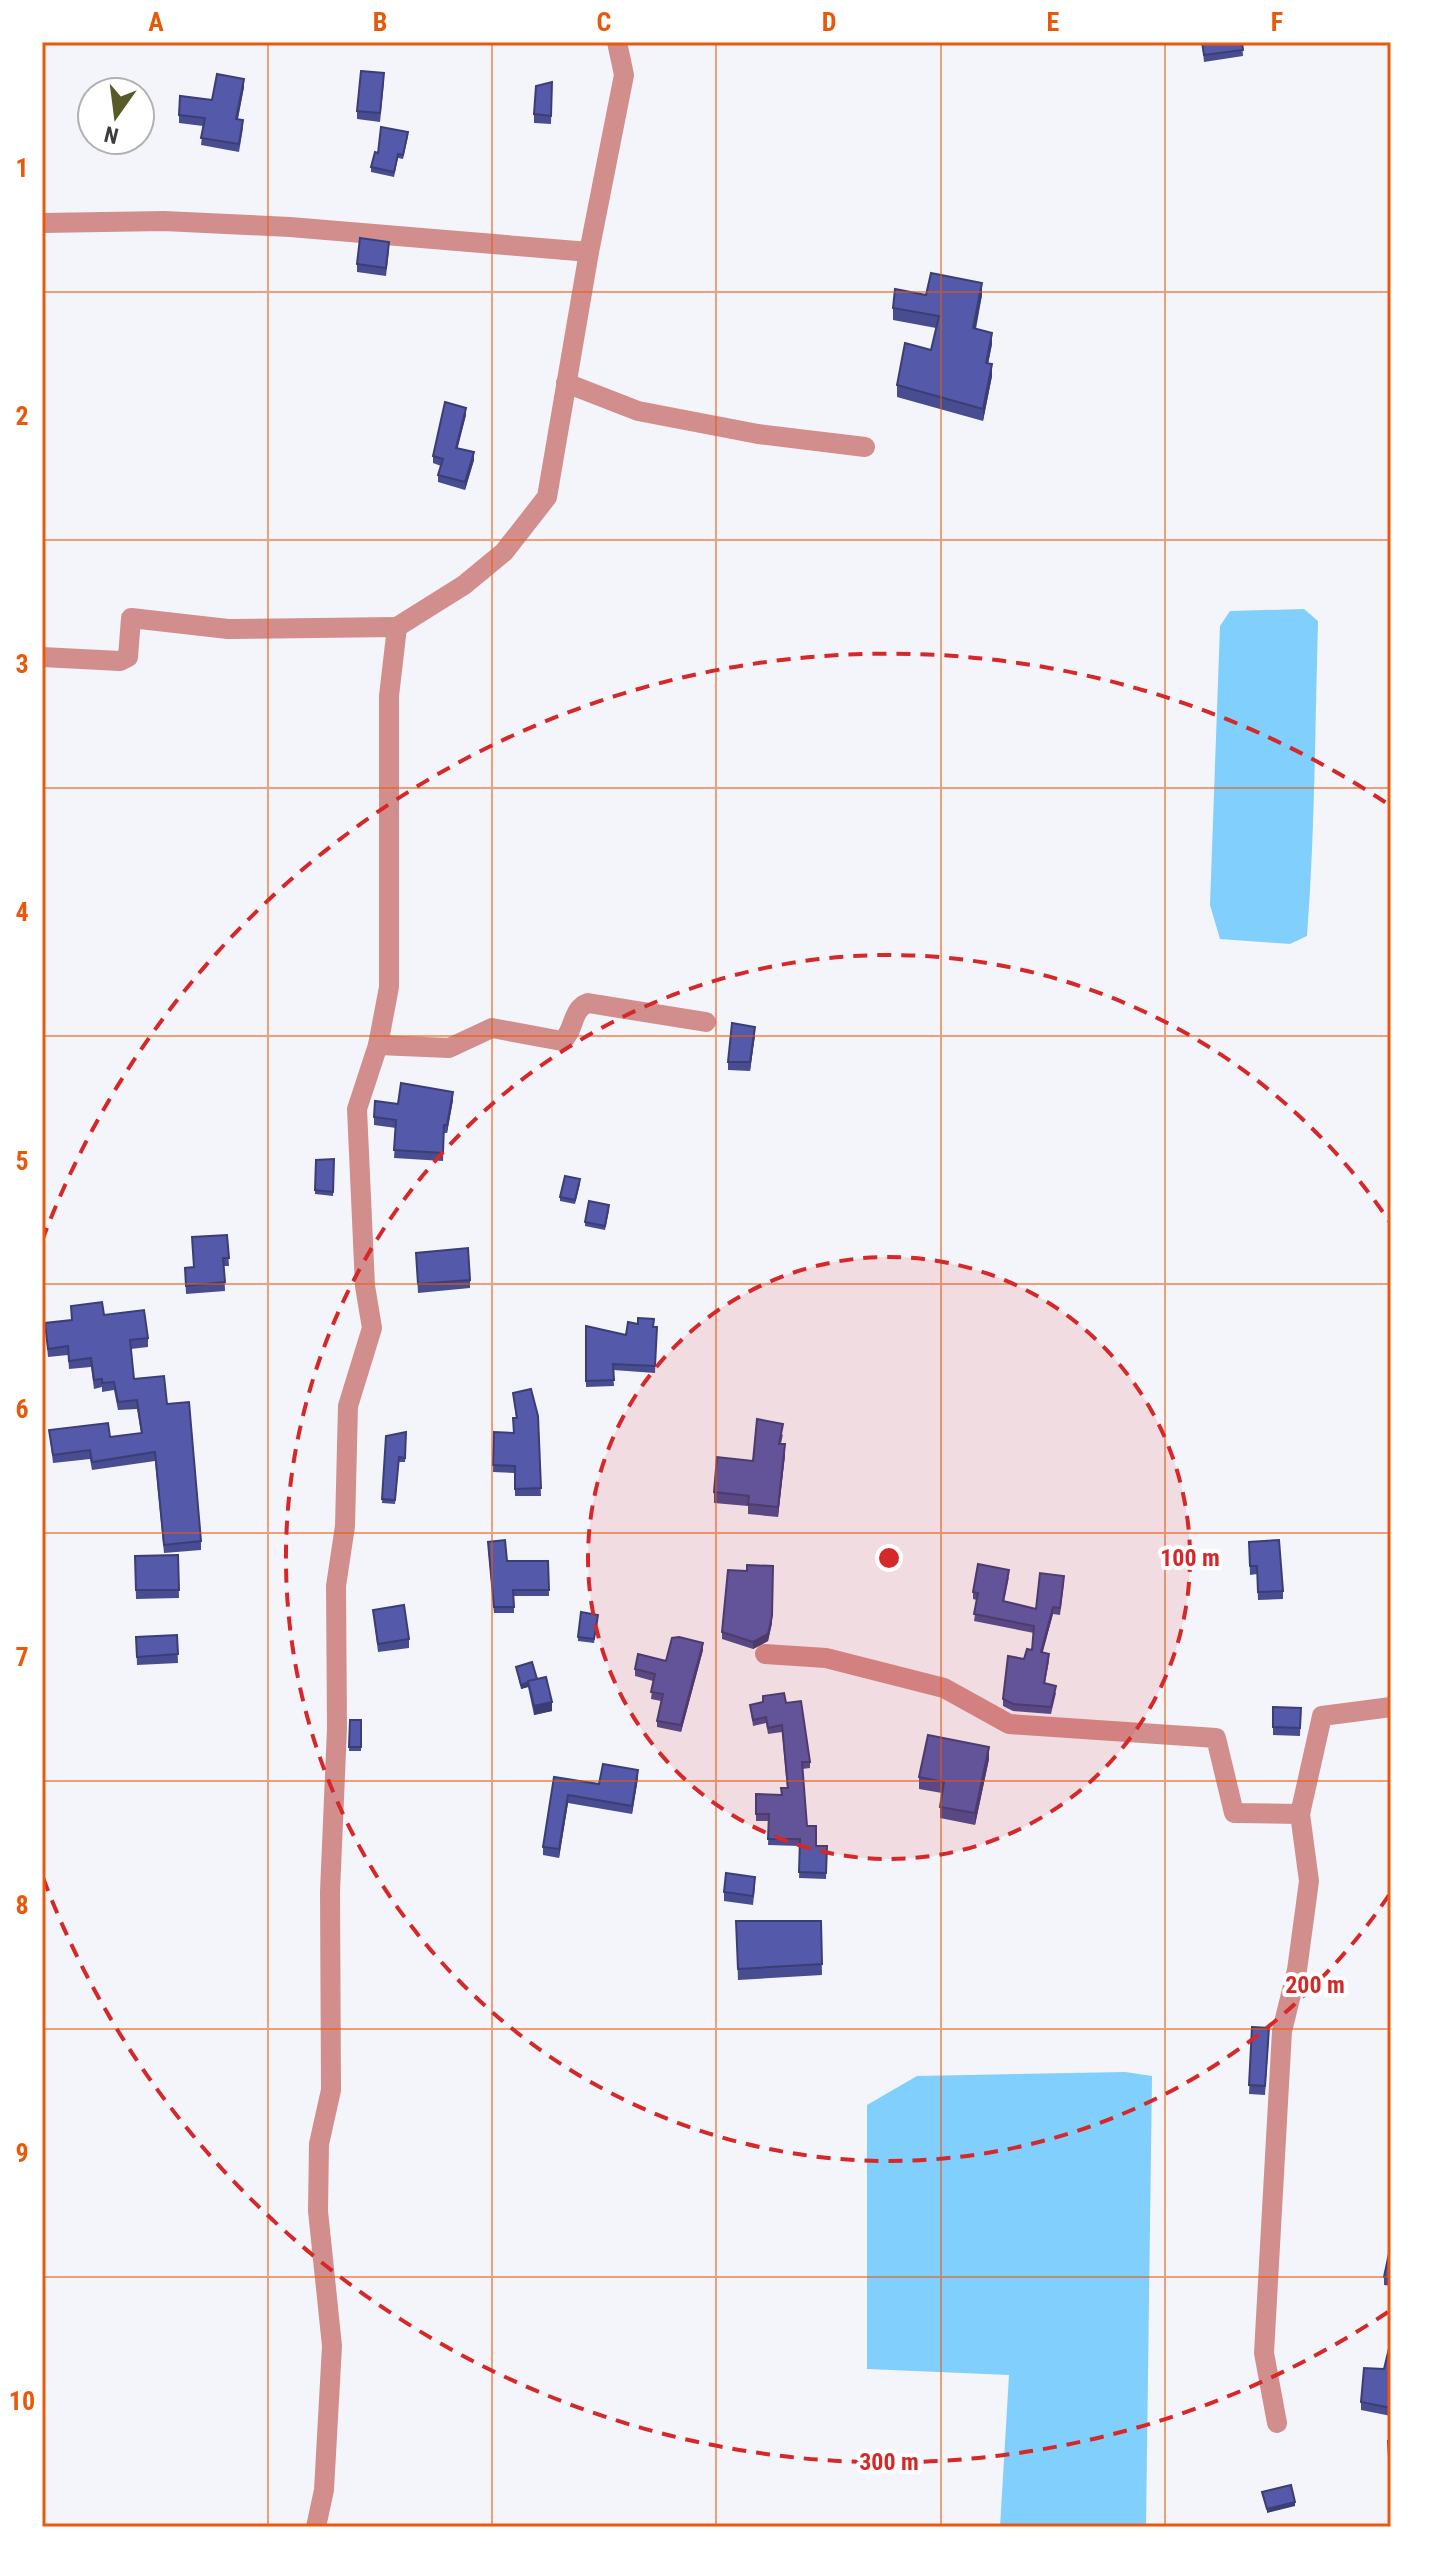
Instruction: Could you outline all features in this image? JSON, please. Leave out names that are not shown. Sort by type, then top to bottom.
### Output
[{"type":"street","points":[[42,657],[120,661],[128,657],[131,618],[228,629],[397,627],[464,585],[504,552],[547,497],[589,252],[624,75],[617,42]]},
{"type":"street","points":[[42,223],[227,224],[385,233],[589,252]]},
{"type":"street","points":[[566,383],[638,411],[758,434],[865,447]]},
{"type":"street","points":[[316,2527],[324,2490],[332,2346],[318,2211],[319,2144],[331,2090],[330,1892],[337,1728],[336,1586],[345,1526],[348,1406],[372,1328],[361,1225],[357,1109],[378,1045],[389,987],[389,696],[397,627]]},
{"type":"street","points":[[378,1045],[449,1048],[492,1028],[562,1041],[567,1038],[579,1009],[588,1003],[706,1022]]},
{"type":"street","points":[[765,1654],[826,1658],[944,1688],[1009,1724],[1216,1738],[1234,1813],[1300,1814]]},
{"type":"street","points":[[1277,2423],[1264,2353],[1282,2031],[1297,1970],[1309,1881],[1300,1814],[1322,1716],[1391,1707]]},
{"type":"water","points":[[1304,609],[1318,621],[1307,936],[1290,944],[1220,939],[1210,905],[1220,626],[1230,611]]},
{"type":"water","points":[[1125,2072],[1152,2076],[1146,2527],[1000,2527],[1009,2375],[867,2369],[867,2105],[917,2076]]},
{"type":"building","points":[[1202,42],[1242,42],[1243,50],[1204,55]]},
{"type":"building","points":[[361,71],[384,73],[380,113],[357,111]]},
{"type":"building","points":[[217,74],[244,79],[236,119],[243,120],[239,144],[201,138],[205,118],[179,115],[180,96],[212,100]]},
{"type":"building","points":[[552,82],[551,116],[534,114],[536,86]]},
{"type":"building","points":[[381,127],[408,132],[403,155],[398,154],[394,172],[371,167],[375,152],[378,153]]},
{"type":"building","points":[[360,238],[389,242],[386,268],[357,264]]},
{"type":"building","points":[[931,273],[982,283],[973,328],[992,333],[986,363],[992,364],[983,409],[897,385],[905,343],[931,350],[939,316],[893,308],[895,289],[926,295]]},
{"type":"building","points":[[445,402],[466,408],[456,448],[474,452],[465,482],[438,475],[443,459],[433,456]]},
{"type":"building","points":[[732,1023],[755,1027],[750,1062],[728,1062]]},
{"type":"building","points":[[401,1083],[453,1092],[447,1125],[444,1125],[443,1153],[394,1150],[396,1120],[374,1117],[375,1101],[398,1104]]},
{"type":"building","points":[[334,1159],[333,1192],[315,1190],[316,1160]]},
{"type":"building","points":[[565,1176],[580,1179],[575,1200],[560,1197]]},
{"type":"building","points":[[589,1201],[609,1205],[605,1226],[585,1222]]},
{"type":"building","points":[[227,1235],[229,1258],[223,1258],[225,1282],[186,1286],[185,1268],[194,1267],[192,1237]]},
{"type":"building","points":[[468,1248],[470,1280],[418,1284],[416,1253]]},
{"type":"building","points":[[102,1302],[104,1315],[144,1310],[148,1338],[130,1340],[134,1379],[164,1376],[167,1404],[189,1402],[201,1541],[164,1545],[155,1452],[92,1462],[90,1450],[53,1455],[49,1430],[108,1423],[110,1437],[142,1433],[137,1400],[118,1402],[114,1382],[94,1380],[91,1358],[69,1361],[68,1346],[48,1349],[45,1323],[72,1320],[71,1306]]},
{"type":"building","points":[[638,1318],[654,1319],[653,1327],[657,1327],[655,1366],[613,1364],[614,1380],[586,1381],[586,1326],[626,1335],[628,1322],[638,1324]]},
{"type":"building","points":[[531,1389],[538,1416],[541,1488],[515,1489],[515,1466],[493,1465],[494,1432],[514,1433],[513,1418],[517,1418],[513,1393]]},
{"type":"building","points":[[757,1419],[783,1424],[779,1444],[785,1444],[778,1507],[748,1504],[749,1496],[714,1492],[717,1457],[753,1461]]},
{"type":"building","points":[[406,1432],[405,1458],[399,1457],[395,1500],[382,1499],[386,1436]]},
{"type":"building","points":[[505,1540],[507,1561],[548,1561],[549,1590],[513,1590],[514,1607],[494,1607],[488,1542]]},
{"type":"building","points":[[1279,1540],[1283,1591],[1258,1592],[1257,1566],[1250,1566],[1249,1542]]},
{"type":"building","points":[[178,1555],[179,1590],[136,1590],[135,1556]]},
{"type":"building","points":[[978,1564],[1009,1570],[1003,1601],[1036,1609],[1040,1573],[1064,1576],[1060,1608],[1053,1607],[1041,1652],[1049,1654],[1044,1683],[1056,1686],[1051,1707],[1013,1704],[1003,1699],[1008,1656],[1024,1659],[1027,1649],[1032,1650],[1034,1626],[974,1614],[978,1593],[973,1592]]},
{"type":"building","points":[[747,1565],[773,1566],[772,1616],[768,1634],[753,1642],[722,1632],[728,1570],[747,1571]]},
{"type":"building","points":[[404,1605],[409,1639],[378,1644],[373,1610]]},
{"type":"building","points":[[581,1612],[598,1615],[594,1639],[578,1637]]},
{"type":"building","points":[[177,1635],[178,1654],[137,1657],[136,1637]]},
{"type":"building","points":[[672,1638],[703,1643],[681,1725],[657,1721],[663,1694],[651,1692],[655,1674],[635,1669],[638,1654],[666,1661]]},
{"type":"building","points":[[532,1662],[537,1679],[521,1685],[516,1667]]},
{"type":"building","points":[[546,1677],[552,1702],[534,1706],[528,1681]]},
{"type":"building","points":[[784,1693],[786,1703],[801,1701],[810,1762],[802,1762],[807,1826],[816,1826],[816,1846],[827,1846],[826,1873],[799,1872],[800,1839],[768,1839],[769,1814],[756,1814],[756,1794],[782,1795],[781,1788],[788,1788],[782,1725],[768,1728],[766,1717],[753,1720],[750,1705],[763,1702],[763,1696]]},
{"type":"building","points":[[1273,1707],[1301,1708],[1300,1728],[1273,1727]]},
{"type":"building","points":[[350,1720],[361,1720],[361,1747],[349,1747]]},
{"type":"building","points":[[928,1735],[989,1747],[975,1813],[940,1807],[944,1782],[919,1777]]},
{"type":"building","points":[[603,1764],[638,1770],[632,1806],[568,1795],[559,1849],[543,1847],[554,1777],[599,1784]]},
{"type":"building","points":[[726,1873],[755,1877],[753,1896],[724,1892]]},
{"type":"building","points":[[736,1921],[821,1921],[822,1964],[738,1969]]},
{"type":"building","points":[[1252,2027],[1269,2028],[1265,2086],[1249,2085]]},
{"type":"building","points":[[1391,2244],[1391,2278],[1384,2277]]},
{"type":"building","points":[[1391,2340],[1391,2408],[1361,2402],[1364,2368],[1384,2369]]},
{"type":"building","points":[[1291,2485],[1295,2502],[1267,2509],[1262,2492]]}]
